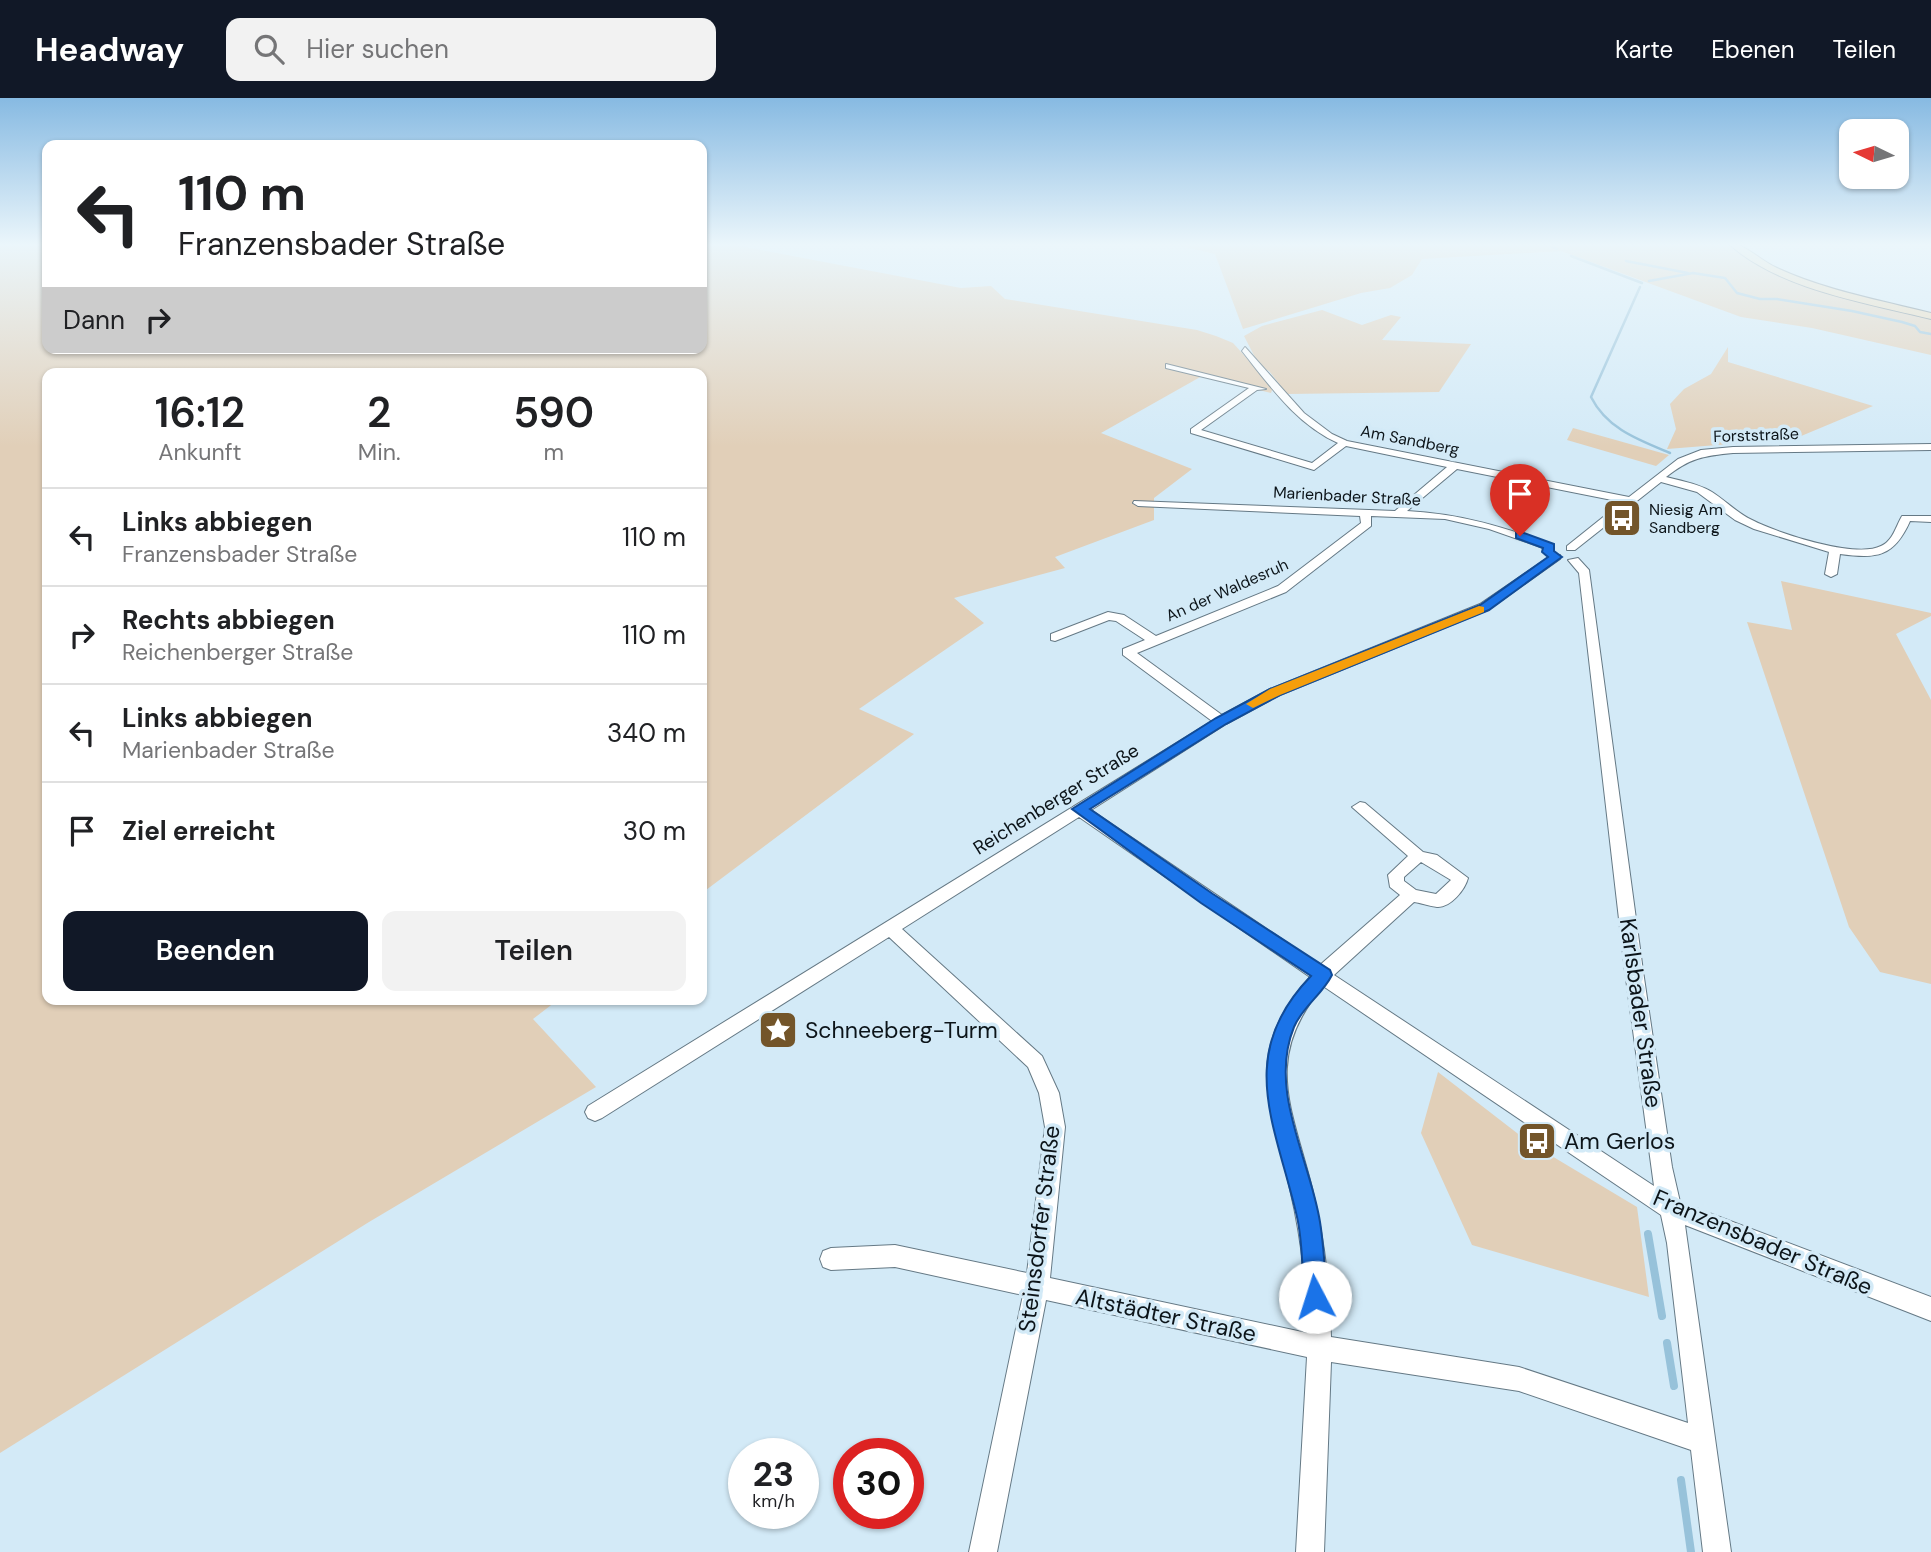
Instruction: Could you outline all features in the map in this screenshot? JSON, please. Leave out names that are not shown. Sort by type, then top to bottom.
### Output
[{"type":"main road","points":[[1913,311],[1931,316]]},
{"type":"street","name":"Am Sandberg","points":[[1245,349],[1281,394],[1313,427],[1344,443],[1632,501]]},
{"type":"street","points":[[1169,366],[1281,394]]},
{"type":"street","points":[[1255,388],[1194,430],[1314,467],[1344,443]]},
{"type":"street","name":"Forststraße","points":[[1573,554],[1632,501],[1686,458],[1712,452],[1931,447]]},
{"type":"street","points":[[1397,514],[1455,466]]},
{"type":"street","points":[[1660,479],[1711,495],[1737,516],[1762,529],[1835,549],[1862,552],[1886,548],[1896,539],[1906,518],[1931,519]]},
{"type":"street","name":"Marienbader Straße","points":[[1138,503],[1461,518],[1553,552],[1573,554]]},
{"type":"street","name":"An der Waldesruh","points":[[1221,721],[1128,652],[1282,589],[1367,524],[1365,513]]},
{"type":"street","points":[[1831,574],[1835,549]]},
{"type":"street","name":"Reichenberger Straße","points":[[595,1112],[1221,721],[1275,692],[1484,607],[1553,552]]},
{"type":"street","name":"Karlsbader Straße","points":[[1573,554],[1585,572],[1634,971],[1669,1208],[1678,1243],[1717,1552]]},
{"type":"street","name":"An der Waldesruh","points":[[1055,637],[1108,616],[1120,618],[1155,641]]},
{"type":"street","points":[[1360,807],[1418,856],[1430,859],[1460,878],[1458,887],[1439,901],[1411,895],[1396,883],[1396,875],[1418,856]]},
{"type":"street","name":"Franzensbader Straße","points":[[1079,809],[1207,899],[1669,1208],[1931,1309]]},
{"type":"street","points":[[1310,1552],[1320,1349],[1309,1221],[1277,1096],[1275,1067],[1284,1029],[1298,1002],[1323,975],[1411,895]]},
{"type":"street","name":"Steinsdorfer Straße","points":[[889,928],[1035,1062],[1049,1093],[1055,1127],[1037,1287],[992,1499],[984,1552]]},
{"type":"street","name":"Altstädter Straße","points":[[831,1259],[895,1256],[1320,1349],[1519,1379],[1702,1441]]},
{"type":"shaded area","points":[[0,311],[42,311],[42,354],[707,354],[707,311],[1078,311],[1197,330],[1216,336],[1233,343],[1273,387],[1271,393],[1202,376],[1101,433],[1192,469],[1154,498],[1154,520],[1055,557],[1065,568],[954,598],[984,623],[859,709],[914,734],[707,889],[707,368],[42,368],[42,1005],[551,1005],[533,1019],[596,1087],[369,1222],[0,1453]]},
{"type":"shaded area","points":[[1236,311],[1302,311],[1243,329]]},
{"type":"shaded area","points":[[1319,311],[1362,325],[1391,315],[1401,317],[1382,340],[1471,344],[1439,392],[1287,394],[1269,371],[1260,367],[1244,336],[1262,326]]},
{"type":"shaded area","points":[[1724,311],[1907,311],[1931,317],[1931,355],[1812,328],[1741,317]]},
{"type":"shaded area","points":[[1728,347],[1728,362],[1873,406],[1794,439],[1667,449],[1676,429],[1670,404],[1684,389],[1711,374]]},
{"type":"shaded area","points":[[1573,428],[1669,455],[1656,466],[1567,440]]},
{"type":"shaded area","points":[[1781,581],[1931,613],[1931,616],[1896,634],[1931,700],[1931,984],[1880,972],[1849,927],[1747,622],[1792,630]]},
{"type":"shaded area","points":[[1438,1072],[1530,1143],[1637,1207],[1649,1297],[1472,1245],[1421,1133]]},
{"type":"waterway","points":[[1629,311],[1591,397],[1615,425],[1670,453]]},
{"type":"waterway","points":[[1851,311],[1902,322],[1915,326],[1920,332],[1931,334]]},
{"type":"waterway","points":[[1648,1234],[1662,1316]]},
{"type":"waterway","points":[[1667,1343],[1674,1386]]},
{"type":"waterway","points":[[1681,1480],[1691,1552]]},
{"type":"slow traffic","points":[[1253,704],[1275,692],[1479,609]]},
{"type":"place","name":"Niesig Am Sandberg","points":[[1622,518]]},
{"type":"place","name":"Schneeberg-Turm","points":[[778,1030]]},
{"type":"place","name":"Am Gerlos","points":[[1537,1141]]},
{"type":"route","points":[[1315,1297],[1309,1221],[1277,1096],[1275,1067],[1284,1029],[1298,1002],[1323,975],[1207,899],[1079,809],[1221,721],[1275,692],[1484,607],[1556,557],[1548,552],[1550,547],[1520,536]]}]
